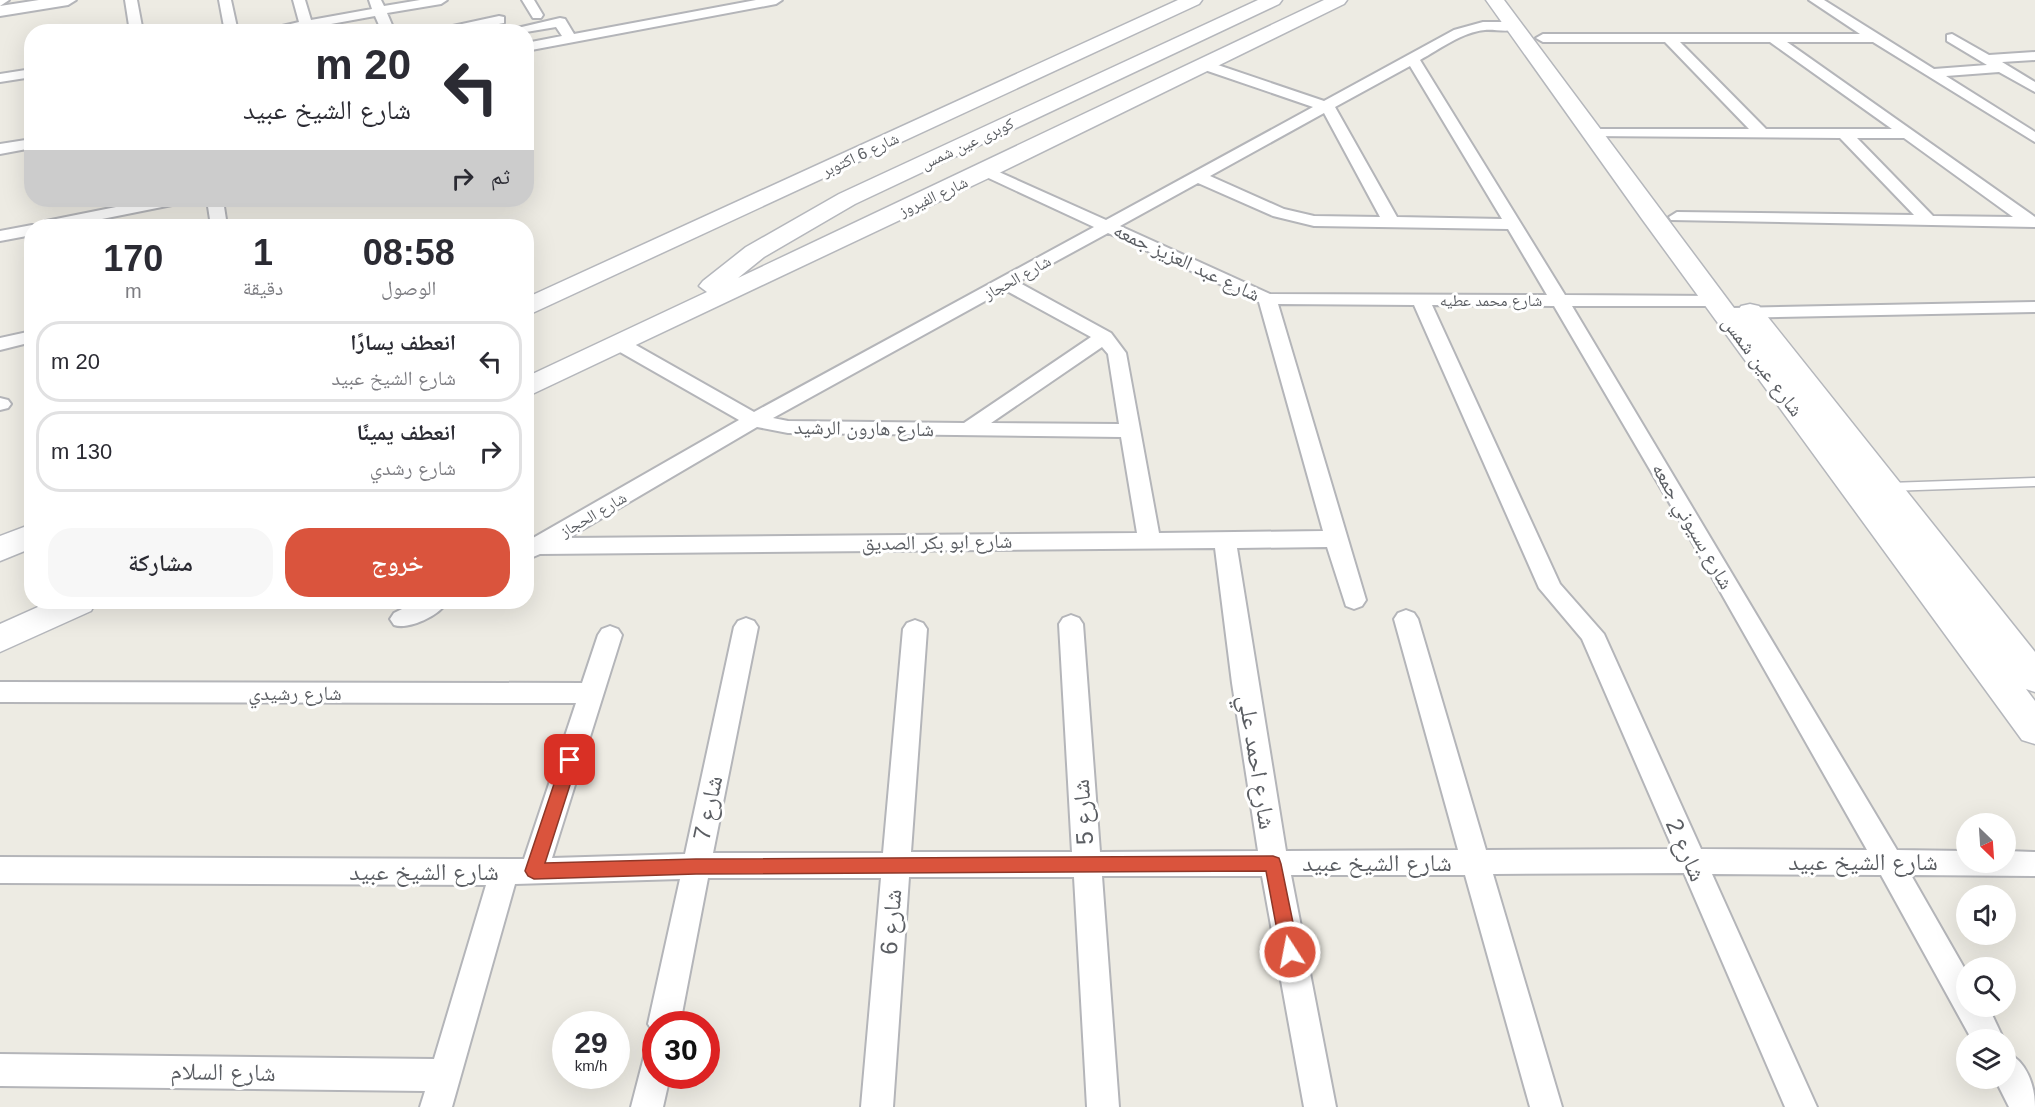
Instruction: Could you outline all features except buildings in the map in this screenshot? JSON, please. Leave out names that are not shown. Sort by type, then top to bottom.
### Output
[{"type":"main road","name":"شارع 6 اكتوبر","points":[[534,304],[1193,0]]},
{"type":"main road","name":"كوبرى عين شمس","points":[[615,267],[733,225],[1234,0]]},
{"type":"main road","name":"كوبرى عين شمس","points":[[680,315],[716,282],[755,252],[847,199],[1273,0]]},
{"type":"main road","name":"شارع الفيروز","points":[[534,384],[985,171],[1338,0]]},
{"type":"main road","name":"شارع عين شمس","points":[[1495,0],[1515,13],[1543,38],[1602,134],[1677,217],[2035,678]]},
{"type":"main road","name":"شارع عين شمس","points":[[1515,13],[1602,134],[1719,307],[2035,729]]},
{"type":"main road","points":[[0,549],[24,538]]},
{"type":"main road","points":[[0,639],[64,609]]},
{"type":"street","points":[[0,11],[68,0]]},
{"type":"street","points":[[131,0],[136,24]]},
{"type":"street","points":[[225,0],[230,24]]},
{"type":"street","points":[[298,24],[299,0]]},
{"type":"street","points":[[309,24],[378,5],[441,0]]},
{"type":"street","points":[[528,0],[537,15]]},
{"type":"street","points":[[699,0],[711,12]]},
{"type":"street","points":[[534,46],[776,0]]},
{"type":"street","points":[[1815,0],[2035,138]]},
{"type":"street","points":[[673,1],[686,17]]},
{"type":"street","points":[[378,5],[386,24]]},
{"type":"street","name":"شارع الحجاز","points":[[534,548],[754,420],[1412,58],[1467,29],[1515,13]]},
{"type":"street","points":[[476,24],[499,20]]},
{"type":"street","points":[[534,27],[560,22],[570,39]]},
{"type":"street","points":[[1543,38],[1875,38]]},
{"type":"street","points":[[1670,38],[1762,134]]},
{"type":"street","points":[[1773,38],[2033,222]]},
{"type":"street","points":[[1952,38],[2001,68],[2032,83]]},
{"type":"street","points":[[1987,59],[2033,48]]},
{"type":"street","name":"شارع بسيوني جمعه","points":[[1412,58],[1561,301],[1890,862],[1956,981]]},
{"type":"street","points":[[1204,65],[1325,106],[1391,222]]},
{"type":"street","points":[[1931,73],[2001,68]]},
{"type":"street","points":[[0,78],[24,74]]},
{"type":"street","points":[[2008,121],[2035,121]]},
{"type":"street","points":[[1602,134],[1908,134]]},
{"type":"street","points":[[1844,134],[1930,222]]},
{"type":"street","points":[[0,149],[24,144]]},
{"type":"street","name":"شارع عبد العزيز جمعه","points":[[985,171],[1267,300],[1354,600]]},
{"type":"street","points":[[1198,177],[1297,218],[1515,224]]},
{"type":"street","points":[[120,219],[153,207]]},
{"type":"street","points":[[1677,217],[2033,222]]},
{"type":"street","points":[[0,236],[24,232]]},
{"type":"street","points":[[1006,283],[1104,337],[1117,353],[1149,541]]},
{"type":"street","name":"شارع محمد عطيه","points":[[1267,300],[1561,301],[1719,307],[1751,313],[2035,307]]},
{"type":"street","name":"شارع 2","points":[[1420,300],[1542,571],[1561,601],[1577,615],[1592,634],[1800,1107]]},
{"type":"street","points":[[967,430],[1104,337]]},
{"type":"street","points":[[0,344],[24,338]]},
{"type":"street","name":"شارع هارون الرشيد","points":[[620,344],[754,420],[816,429],[1129,431]]},
{"type":"street","name":"شارع ابو بكر الصديق","points":[[534,549],[1338,539]]},
{"type":"street","name":"شارع احمد علي","points":[[1224,540],[1235,629],[1273,864],[1320,1107]]},
{"type":"street","points":[[402,619],[421,609]]},
{"type":"street","points":[[1406,619],[1546,1107]]},
{"type":"street","name":"شارع 5","points":[[1071,624],[1103,1107]]},
{"type":"street","name":"شارع 7","points":[[667,1011],[746,627]]},
{"type":"street","name":"شارع 6","points":[[877,1107],[915,629]]},
{"type":"street","points":[[534,871],[610,635]]},
{"type":"street","name":"شارع رشيدي","points":[[0,692],[591,693]]},
{"type":"street","name":"شارع الشيخ عبيد","points":[[0,870],[504,872],[696,866],[1690,861],[2035,864]]},
{"type":"street","points":[[436,1107],[504,872]]},
{"type":"street","name":"شارع السلام","points":[[0,1070],[445,1076]]},
{"type":"street","points":[[2016,1087],[2027,1107]]},
{"type":"street","points":[[646,1107],[650,1089]]},
{"type":"lane","points":[[1888,487],[2035,482]]},
{"type":"route","points":[[570,760],[534,871],[696,866],[1273,864],[1290,952]]}]
